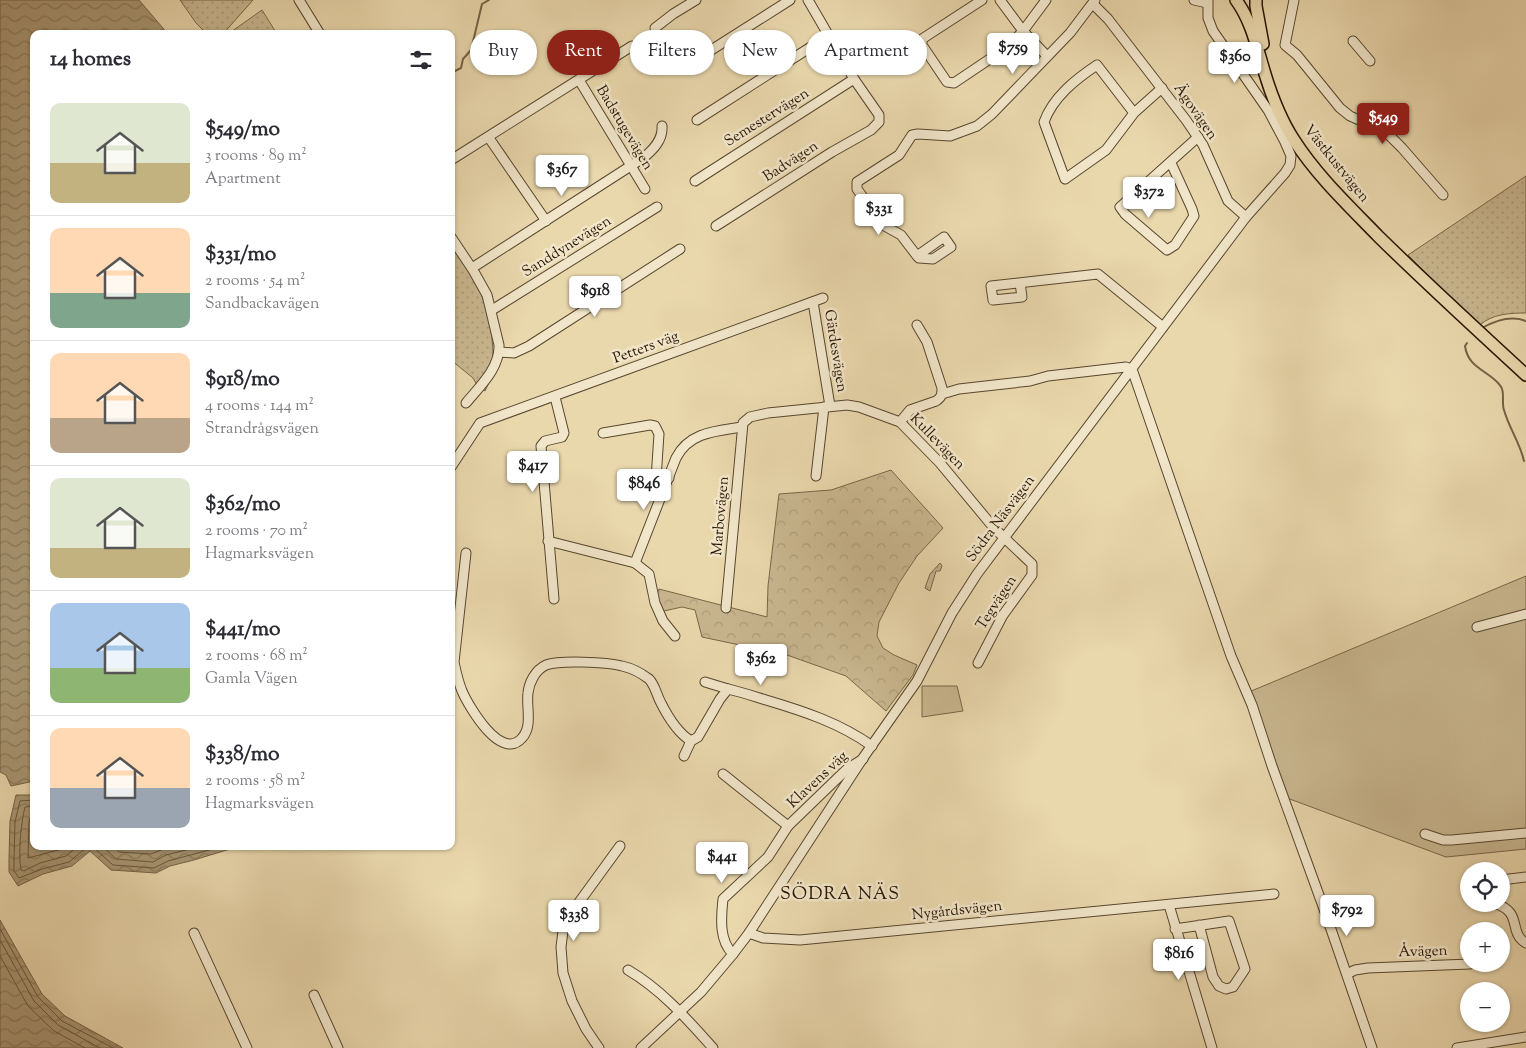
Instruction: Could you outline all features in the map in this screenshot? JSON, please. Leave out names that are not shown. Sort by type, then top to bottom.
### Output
[{"type":"main road","name":"Västkustvägen","points":[[1236,0],[1249,22],[1271,93],[1282,119],[1294,140],[1323,177],[1352,209],[1417,274],[1526,375]]},
{"type":"main road","name":"Västkustvägen","points":[[1256,0],[1267,59],[1277,93],[1288,117],[1317,160],[1417,274]]},
{"type":"street","points":[[299,0],[318,30]]},
{"type":"street","points":[[656,28],[673,14],[696,0]]},
{"type":"street","points":[[714,48],[790,0]]},
{"type":"street","points":[[808,0],[825,30]]},
{"type":"street","points":[[982,0],[922,39],[922,45],[947,82],[954,83],[1009,46],[1023,31],[1046,0]]},
{"type":"street","points":[[1000,0],[1023,31],[1047,56]]},
{"type":"street","points":[[1194,0],[1208,1]]},
{"type":"street","points":[[1294,0],[1285,44],[1297,55],[1340,108],[1350,116],[1386,132],[1443,195]]},
{"type":"street","name":"Södra Näsvägen","points":[[641,1048],[701,992],[733,954],[863,758],[917,681],[959,601],[1021,514],[1246,217],[1288,169],[1291,156],[1285,142],[1268,110],[1213,31],[1208,18],[1208,1]]},
{"type":"street","points":[[917,256],[901,235],[883,225],[857,189],[857,182],[899,155],[910,138],[915,134],[950,136],[977,126],[992,114],[1070,33],[1094,2]]},
{"type":"street","name":"Ägovägen","points":[[1094,2],[1198,137],[1228,201],[1246,217]]},
{"type":"street","points":[[1353,41],[1370,61]]},
{"type":"street","points":[[455,158],[630,47]]},
{"type":"street","points":[[696,120],[806,50]]},
{"type":"street","points":[[1134,113],[1097,65],[1075,80],[1048,111],[1044,122],[1065,179],[1106,150],[1134,113],[1162,88]]},
{"type":"street","points":[[851,75],[854,80]]},
{"type":"street","name":"Badstugevägen","points":[[579,80],[645,189]]},
{"type":"street","name":"Badvägen","points":[[716,226],[832,152],[871,130],[880,120],[878,113],[854,80]]},
{"type":"street","name":"Semestervägen","points":[[695,181],[854,80]]},
{"type":"street","points":[[472,268],[643,158],[656,146],[662,133],[662,126]]},
{"type":"street","points":[[1171,163],[1194,216],[1175,245],[1167,250],[1125,214],[1120,207],[1198,137]]},
{"type":"street","points":[[488,138],[546,221]]},
{"type":"street","name":"Sanddynevägen","points":[[492,310],[657,207]]},
{"type":"street","points":[[455,243],[484,289],[492,310],[499,352],[488,376],[466,403]]},
{"type":"street","points":[[499,352],[514,353],[529,346],[680,249]]},
{"type":"street","points":[[1020,283],[1098,274],[1163,327]]},
{"type":"street","name":"Petters väg","points":[[455,461],[478,425],[823,298]]},
{"type":"street","name":"Gärdesvägen","points":[[813,302],[827,406],[816,476]]},
{"type":"street","points":[[900,422],[910,410],[936,401],[942,394],[942,388],[927,342],[917,325]]},
{"type":"street","points":[[942,394],[958,389],[1030,382],[1048,376],[1082,371],[1126,367],[1131,369],[1231,656],[1238,668],[1252,705],[1372,1048]]},
{"type":"street","points":[[554,600],[541,446],[545,441],[562,437],[564,432],[555,397]]},
{"type":"street","name":"Kullevägen","points":[[742,427],[746,420],[756,415],[847,405],[859,407],[900,422],[940,463],[1004,539]]},
{"type":"street","points":[[603,432],[650,425],[655,426],[659,434],[656,479],[669,478]]},
{"type":"street","points":[[635,563],[679,453],[701,434],[742,427]]},
{"type":"street","name":"Marbovägen","points":[[726,608],[742,427]]},
{"type":"street","name":"Tegvägen","points":[[978,663],[1003,615],[1033,573],[1032,564],[1004,539]]},
{"type":"street","points":[[548,541],[635,563],[649,574],[655,602],[663,621],[675,636]]},
{"type":"street","points":[[455,653],[466,553]]},
{"type":"street","points":[[1477,627],[1526,614]]},
{"type":"street","points":[[455,668],[468,703],[482,723],[499,741],[504,743],[517,742],[527,730],[528,693],[532,679],[540,670],[552,664],[590,662],[630,668],[649,680],[678,730],[692,741]]},
{"type":"street","points":[[705,682],[797,709],[836,724],[872,746]]},
{"type":"street","points":[[684,756],[692,741],[698,737],[728,689]]},
{"type":"street","name":"Klavens väg","points":[[722,774],[788,826],[853,763],[863,758]]},
{"type":"street","points":[[733,954],[726,945],[722,928],[723,899],[768,857],[788,826]]},
{"type":"street","points":[[1425,834],[1443,840],[1452,840],[1526,833]]},
{"type":"street","points":[[599,1048],[586,1029],[572,1001],[563,973],[561,947],[564,923],[620,846]]},
{"type":"street","points":[[1510,879],[1526,877]]},
{"type":"street","name":"Nygårdsvägen","points":[[748,933],[763,938],[800,940],[1274,894]]},
{"type":"street","points":[[1169,905],[1212,1048]]},
{"type":"street","points":[[1510,912],[1514,919],[1517,934],[1526,943]]},
{"type":"street","points":[[1176,929],[1199,925],[1228,922],[1245,969],[1233,987],[1226,989],[1219,986],[1213,977],[1199,925]]},
{"type":"street","points":[[194,933],[247,1048]]},
{"type":"street","name":"Åvägen","points":[[1347,974],[1354,970],[1368,968],[1460,964]]},
{"type":"street","points":[[628,970],[655,988],[713,1048]]},
{"type":"street","points":[[314,995],[338,1048]]},
{"type":"street","points":[[1457,1048],[1526,1037]]},
{"type":"green space","points":[[180,0],[253,0],[227,30],[203,30]]},
{"type":"green space","points":[[262,10],[274,30],[234,30]]},
{"type":"green space","points":[[577,168],[584,179],[577,183],[571,172]]},
{"type":"green space","points":[[1526,176],[1526,313],[1496,316],[1480,325],[1408,255]]},
{"type":"green space","points":[[455,252],[481,293],[491,329],[492,368],[490,380],[485,391],[477,385],[473,378],[455,363]]},
{"type":"green space","points":[[891,470],[943,528],[917,556],[899,583],[879,622],[877,636],[883,648],[917,665],[913,675],[886,711],[846,676],[787,655],[702,637],[695,610],[682,607],[664,611],[659,603],[657,598],[659,589],[767,617],[768,586],[779,494],[831,490]]},
{"type":"green space","points":[[940,563],[942,566],[940,571],[936,571],[930,591],[925,588],[930,574]]},
{"type":"green space","points":[[1526,576],[1526,849],[1446,857],[1287,798],[1249,692]]},
{"type":"green space","points":[[922,686],[957,686],[963,711],[922,717]]},
{"type":"water","points":[[0,0],[139,0],[165,30],[30,30],[30,782],[11,786],[6,775],[0,772]]},
{"type":"water","points":[[16,795],[30,795],[30,850],[227,850],[170,866],[156,873],[111,870],[90,851],[72,866],[43,874],[18,886],[9,872],[10,821]]},
{"type":"water","points":[[0,920],[42,994],[65,1016],[123,1048],[0,1048]]},
{"type":"waterway","points":[[455,71],[461,68],[463,59],[471,50],[482,4],[489,0]]},
{"type":"waterway","points":[[1482,328],[1509,318],[1526,321]]},
{"type":"waterway","points":[[1467,343],[1465,346],[1470,359],[1501,387],[1504,410],[1524,461]]},
{"type":"district","name":"SÖDRA NÄS","points":[[840,895]]}]
